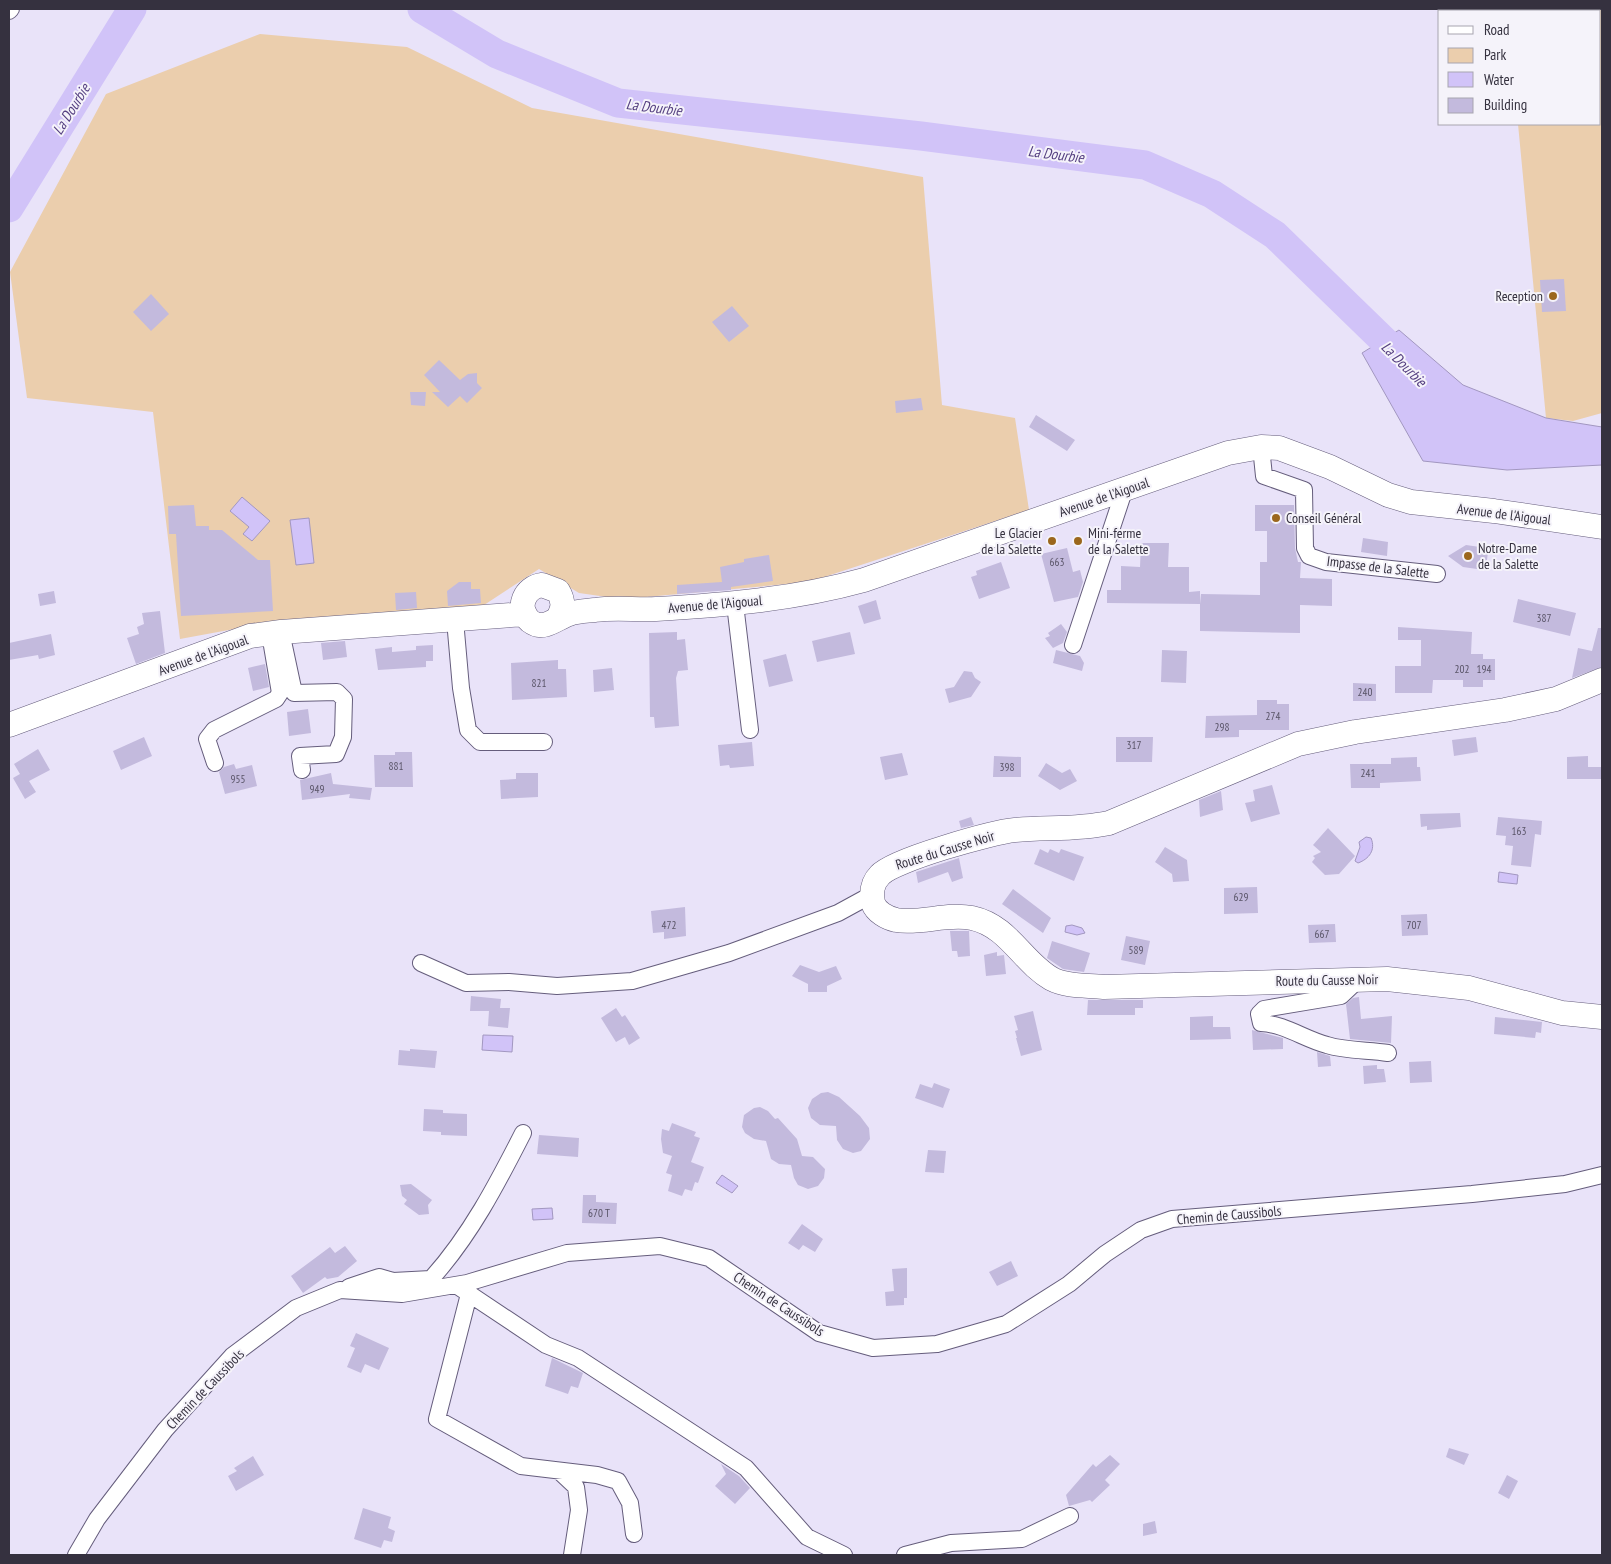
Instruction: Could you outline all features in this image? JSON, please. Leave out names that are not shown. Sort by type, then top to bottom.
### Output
[{"type":"main road","name":"Avenue de l'Aigoual","points":[[557,619],[574,613],[601,609],[641,610],[735,604],[814,593],[864,580],[1124,491],[1228,453],[1261,447],[1292,452],[1330,467],[1388,495],[1410,502],[1602,527]]},
{"type":"main road","points":[[542,585],[553,588],[561,596],[563,608],[557,619],[552,623],[540,625],[528,619],[524,607],[532,588],[542,585]]},
{"type":"main road","name":"Avenue de l'Aigoual","points":[[561,596],[601,609]]},
{"type":"main road","name":"Avenue de l'Aigoual","points":[[9,725],[177,664],[233,641],[276,633],[495,616],[524,607]]},
{"type":"main road","name":"Route du Causse Noir","points":[[1602,680],[1556,700],[1505,710],[1355,732],[1298,744],[1101,825],[1080,829],[1015,830],[988,834],[889,867],[874,884],[871,894],[875,907],[883,915],[896,920],[955,917],[971,918],[988,923],[1004,933],[1039,969],[1053,979],[1071,984],[1104,987],[1387,979],[1469,988],[1562,1012],[1602,1017]]},
{"type":"street","name":"Impasse de la Salette","points":[[1261,447],[1264,476],[1304,490],[1305,548],[1309,556],[1326,562],[1437,574]]},
{"type":"street","points":[[1073,645],[1124,491]]},
{"type":"street","points":[[735,604],[750,730]]},
{"type":"street","points":[[454,620],[461,688],[468,730],[480,742],[544,742]]},
{"type":"street","points":[[215,763],[207,738],[214,730],[276,699],[280,693],[276,633]]},
{"type":"street","points":[[276,633],[294,693],[338,692],[344,699],[342,737],[336,754],[300,756],[302,770]]},
{"type":"street","points":[[421,963],[466,983],[509,982],[557,986],[632,980],[738,949],[838,913],[871,894]]},
{"type":"street","points":[[1359,979],[1341,996],[1264,1010],[1259,1014],[1258,1018],[1261,1023],[1279,1024],[1301,1037],[1328,1046],[1388,1053]]},
{"type":"street","points":[[340,1290],[379,1277],[393,1281],[431,1279],[460,1245],[503,1172],[523,1133]]},
{"type":"street","name":"Chemin de Caussibols","points":[[76,1555],[97,1519],[165,1430],[232,1356],[296,1308],[340,1290],[402,1294],[463,1289],[567,1253],[660,1246],[709,1258],[819,1333],[872,1348],[937,1344],[1006,1324],[1069,1284],[1105,1254],[1141,1230],[1172,1219],[1472,1194],[1565,1184],[1602,1175]]},
{"type":"street","points":[[634,1534],[630,1503],[618,1481],[597,1475],[520,1466],[437,1419],[463,1289],[546,1345],[578,1358],[746,1468],[807,1537],[844,1555]]},
{"type":"street","points":[[559,1470],[576,1487],[579,1510],[572,1555]]},
{"type":"street","points":[[905,1555],[951,1543],[1022,1538],[1070,1516]]},
{"type":"green space","points":[[1602,9],[1602,413],[1573,421],[1546,418],[1518,125],[1601,125],[1601,10],[1507,10]]},
{"type":"green space","points":[[260,34],[407,47],[532,108],[923,177],[942,405],[1015,418],[1029,510],[809,582],[646,597],[607,597],[579,593],[539,569],[481,607],[272,622],[180,639],[153,412],[27,398],[10,272],[106,94]]},
{"type":"water","points":[[1399,330],[1463,385],[1546,418],[1602,427],[1602,465],[1507,470],[1423,461],[1362,353]]},
{"type":"water","points":[[242,497],[270,521],[252,541],[243,534],[249,527],[230,511]]},
{"type":"water","points":[[309,518],[314,563],[296,565],[290,520]]},
{"type":"water","points":[[1366,837],[1371,838],[1372,850],[1365,859],[1358,863],[1355,861],[1360,847],[1359,842]]},
{"type":"water","points":[[1499,872],[1518,875],[1517,884],[1498,882]]},
{"type":"water","points":[[1072,925],[1082,928],[1085,933],[1077,935],[1065,932],[1066,926]]},
{"type":"water","points":[[483,1035],[513,1036],[512,1052],[482,1050]]},
{"type":"water","points":[[722,1175],[738,1186],[732,1193],[716,1183]]},
{"type":"water","points":[[552,1208],[553,1219],[533,1220],[532,1209]]},
{"type":"building","name":"Reception","points":[[1564,279],[1566,311],[1542,312],[1540,280]]},
{"type":"building","points":[[151,294],[169,314],[151,331],[133,312]]},
{"type":"building","points":[[732,306],[749,326],[729,342],[712,322]]},
{"type":"building","points":[[439,360],[460,380],[468,374],[477,373],[477,383],[482,388],[467,403],[460,396],[448,407],[432,392],[440,392],[424,375]]},
{"type":"building","points":[[410,392],[426,392],[425,406],[411,405]]},
{"type":"building","points":[[921,398],[923,410],[896,413],[895,401]]},
{"type":"building","points":[[1036,415],[1075,440],[1067,451],[1029,427]]},
{"type":"building","points":[[194,505],[196,526],[209,526],[209,530],[222,530],[258,560],[270,560],[273,611],[181,616],[176,534],[169,534],[168,506]]},
{"type":"building","points":[[1255,505],[1294,505],[1295,548],[1298,562],[1301,562],[1300,578],[1332,579],[1332,606],[1300,605],[1300,633],[1200,631],[1201,594],[1260,595],[1260,562],[1267,562],[1267,531],[1255,531]]},
{"type":"building","points":[[1363,538],[1388,542],[1387,556],[1361,552]]},
{"type":"building","points":[[1141,543],[1169,543],[1168,567],[1189,567],[1189,592],[1200,591],[1200,604],[1107,603],[1107,590],[1121,590],[1121,566],[1140,567]]},
{"type":"building","name":"Notre-Dame de la Salette","points":[[1466,545],[1480,547],[1479,551],[1488,552],[1486,567],[1478,566],[1477,569],[1463,567],[1448,556]]},
{"type":"building","points":[[1067,548],[1073,572],[1080,570],[1083,582],[1078,597],[1054,602],[1041,554]]},
{"type":"building","points":[[769,555],[773,581],[731,587],[731,590],[677,594],[677,585],[722,582],[720,567],[744,562],[744,559]]},
{"type":"building","points":[[1001,562],[1010,588],[979,599],[971,577],[977,575],[976,571]]},
{"type":"building","points":[[459,582],[471,582],[471,589],[480,589],[481,603],[448,606],[447,591]]},
{"type":"building","points":[[54,591],[56,603],[40,606],[38,594]]},
{"type":"building","points":[[416,592],[417,608],[396,610],[395,593]]},
{"type":"building","points":[[1518,599],[1576,613],[1570,636],[1513,622]]},
{"type":"building","points":[[876,600],[881,619],[864,624],[858,606]]},
{"type":"building","points":[[160,611],[165,653],[136,664],[127,638],[139,634],[137,627],[144,624],[142,613]]},
{"type":"building","points":[[1061,624],[1067,632],[1063,643],[1053,648],[1045,638],[1050,636],[1048,633]]},
{"type":"building","points":[[1398,627],[1472,632],[1471,654],[1483,654],[1483,659],[1495,659],[1495,680],[1483,680],[1483,687],[1463,687],[1463,680],[1433,680],[1432,693],[1395,693],[1395,666],[1421,666],[1421,640],[1398,640]]},
{"type":"building","points":[[1598,628],[1602,628],[1602,667],[1572,678],[1578,648],[1592,651]]},
{"type":"building","points":[[677,632],[677,640],[685,639],[688,670],[678,671],[676,678],[679,726],[655,728],[654,717],[650,717],[649,633]]},
{"type":"building","points":[[850,632],[855,654],[817,662],[812,641]]},
{"type":"building","points":[[51,634],[55,655],[39,659],[38,655],[9,660],[9,643]]},
{"type":"building","points":[[345,641],[347,657],[323,660],[321,643]]},
{"type":"building","points":[[433,645],[433,661],[426,661],[426,667],[378,670],[375,649],[392,647],[392,652],[416,650],[416,646]]},
{"type":"building","points":[[1056,650],[1080,656],[1084,663],[1082,671],[1053,663]]},
{"type":"building","points":[[1162,650],[1187,651],[1186,683],[1161,682]]},
{"type":"building","points":[[786,654],[793,681],[769,687],[763,660]]},
{"type":"building","points":[[558,660],[558,669],[566,669],[567,697],[512,700],[511,663]]},
{"type":"building","points":[[265,664],[269,687],[253,691],[248,668]]},
{"type":"building","points":[[612,668],[614,690],[594,692],[593,670]]},
{"type":"building","points":[[964,671],[972,672],[975,678],[981,682],[971,697],[949,703],[945,689],[954,687]]},
{"type":"building","points":[[1353,683],[1376,684],[1376,701],[1353,701]]},
{"type":"building","points":[[1257,700],[1277,700],[1277,704],[1289,704],[1289,730],[1239,730],[1239,737],[1205,738],[1206,716],[1257,715]]},
{"type":"building","points":[[308,709],[311,733],[289,736],[287,712]]},
{"type":"building","points":[[144,737],[152,756],[121,770],[113,751]]},
{"type":"building","points":[[1116,737],[1153,737],[1152,762],[1116,762]]},
{"type":"building","points":[[1476,737],[1478,752],[1454,756],[1452,740]]},
{"type":"building","points":[[752,742],[754,766],[730,768],[729,765],[720,766],[718,745]]},
{"type":"building","points":[[38,749],[50,770],[29,781],[36,792],[25,799],[13,778],[20,774],[14,764]]},
{"type":"building","points":[[395,752],[412,752],[413,787],[375,787],[374,755],[395,755]]},
{"type":"building","points":[[902,753],[908,775],[885,780],[880,757]]},
{"type":"building","points":[[994,756],[1021,757],[1021,777],[993,777]]},
{"type":"building","points":[[1588,756],[1588,767],[1602,767],[1602,779],[1567,779],[1567,757]]},
{"type":"building","points":[[1417,757],[1417,767],[1420,767],[1421,781],[1380,783],[1380,788],[1351,788],[1350,764],[1391,764],[1391,758]]},
{"type":"building","points":[[1046,763],[1062,773],[1070,769],[1077,781],[1060,790],[1038,776]]},
{"type":"building","points":[[234,764],[236,769],[252,765],[257,786],[225,794],[219,772],[224,767]]},
{"type":"building","points":[[331,773],[333,784],[372,788],[370,800],[349,798],[350,794],[302,800],[300,780]]},
{"type":"building","points":[[516,773],[538,773],[538,797],[501,799],[500,780],[516,779]]},
{"type":"building","points":[[1272,785],[1280,814],[1251,822],[1245,803],[1255,801],[1253,790]]},
{"type":"building","points":[[1221,791],[1223,810],[1200,817],[1199,800]]},
{"type":"building","points":[[1460,813],[1461,827],[1427,830],[1427,826],[1421,827],[1420,814]]},
{"type":"building","points":[[971,817],[974,825],[961,828],[959,821]]},
{"type":"building","points":[[1498,817],[1542,821],[1541,835],[1535,834],[1531,867],[1511,865],[1513,846],[1505,845],[1506,836],[1496,835]]},
{"type":"building","points":[[1328,828],[1355,856],[1339,874],[1325,875],[1312,862],[1315,858],[1313,856],[1321,852],[1313,845]]},
{"type":"building","points":[[1165,847],[1187,860],[1189,881],[1173,882],[1172,874],[1155,862]]},
{"type":"building","points":[[1040,849],[1048,853],[1050,849],[1059,853],[1061,849],[1084,857],[1074,881],[1034,864]]},
{"type":"building","points":[[959,858],[963,878],[952,882],[948,872],[918,883],[916,872]]},
{"type":"building","points":[[1257,887],[1258,913],[1224,914],[1224,888]]},
{"type":"building","points":[[1013,889],[1051,918],[1043,933],[1002,904]]},
{"type":"building","points":[[685,907],[686,936],[664,939],[664,932],[653,933],[651,911]]},
{"type":"building","points":[[1427,914],[1428,935],[1402,936],[1401,915]]},
{"type":"building","points":[[1335,924],[1336,942],[1309,943],[1308,925]]},
{"type":"building","points":[[950,931],[969,931],[970,956],[958,957],[957,951],[952,951]]},
{"type":"building","points":[[1126,936],[1150,941],[1145,965],[1121,960]]},
{"type":"building","points":[[1052,941],[1090,953],[1084,972],[1063,969],[1047,958]]},
{"type":"building","points":[[997,952],[997,956],[1004,955],[1006,974],[986,976],[984,955]]},
{"type":"building","points":[[800,965],[819,972],[836,966],[842,979],[827,986],[827,992],[808,992],[808,984],[792,976]]},
{"type":"building","points":[[471,996],[501,999],[500,1008],[510,1008],[508,1028],[488,1026],[489,1011],[470,1011]]},
{"type":"building","points":[[1359,997],[1361,1019],[1392,1016],[1391,1043],[1350,1039],[1346,1004],[1353,998]]},
{"type":"building","points":[[1088,1000],[1143,1000],[1143,1008],[1135,1008],[1135,1015],[1087,1015]]},
{"type":"building","points":[[616,1008],[622,1017],[625,1015],[640,1038],[629,1045],[625,1037],[616,1042],[601,1018]]},
{"type":"building","points":[[1033,1011],[1042,1050],[1021,1056],[1016,1038],[1015,1031],[1018,1030],[1014,1016]]},
{"type":"building","points":[[1213,1016],[1213,1027],[1230,1027],[1231,1039],[1190,1040],[1190,1017]]},
{"type":"building","points":[[1495,1017],[1542,1022],[1541,1033],[1536,1032],[1535,1038],[1494,1034]]},
{"type":"building","points":[[1252,1030],[1283,1038],[1283,1049],[1253,1050]]},
{"type":"building","points":[[410,1049],[437,1051],[435,1068],[398,1065],[399,1050],[410,1051]]},
{"type":"building","points":[[1317,1052],[1330,1056],[1331,1066],[1318,1067]]},
{"type":"building","points":[[1431,1061],[1432,1082],[1410,1083],[1409,1062]]},
{"type":"building","points":[[1377,1065],[1377,1069],[1384,1069],[1386,1082],[1364,1084],[1363,1066]]},
{"type":"building","points":[[934,1083],[950,1089],[943,1108],[915,1098],[920,1084],[932,1088]]},
{"type":"building","points":[[828,1092],[839,1097],[860,1116],[869,1128],[870,1139],[861,1151],[853,1153],[843,1149],[837,1140],[836,1126],[820,1125],[811,1118],[808,1108],[812,1099],[821,1093]]},
{"type":"building","points":[[760,1107],[768,1111],[775,1119],[778,1118],[797,1139],[802,1156],[813,1157],[825,1169],[824,1178],[818,1186],[808,1189],[798,1185],[791,1165],[779,1164],[771,1159],[766,1141],[754,1139],[745,1133],[742,1127],[744,1115],[754,1108]]},
{"type":"building","points":[[424,1109],[443,1110],[443,1113],[467,1114],[467,1136],[441,1135],[441,1132],[423,1131]]},
{"type":"building","points":[[672,1123],[696,1132],[694,1136],[700,1138],[691,1162],[704,1167],[698,1183],[695,1182],[692,1191],[685,1189],[682,1196],[668,1191],[672,1175],[666,1173],[672,1156],[663,1153],[661,1139],[662,1129],[669,1131]]},
{"type":"building","points":[[539,1135],[579,1138],[578,1157],[537,1154]]},
{"type":"building","points":[[928,1150],[946,1151],[944,1173],[925,1172]]},
{"type":"building","points":[[411,1184],[432,1200],[428,1205],[429,1214],[419,1215],[404,1204],[407,1200],[402,1196],[400,1185]]},
{"type":"building","points":[[583,1195],[596,1195],[596,1202],[617,1203],[616,1224],[582,1223]]},
{"type":"building","points":[[802,1224],[823,1239],[815,1252],[803,1245],[799,1250],[788,1243]]},
{"type":"building","points":[[345,1246],[357,1261],[338,1277],[327,1279],[325,1277],[303,1293],[291,1276],[330,1247],[335,1253]]},
{"type":"building","points":[[1011,1261],[1018,1276],[997,1286],[989,1272]]},
{"type":"building","points":[[907,1268],[907,1298],[904,1298],[904,1305],[886,1306],[885,1292],[894,1291],[892,1269]]},
{"type":"building","points":[[356,1333],[389,1348],[379,1370],[365,1364],[361,1373],[347,1367],[355,1348],[350,1346]]},
{"type":"building","points":[[552,1358],[583,1373],[578,1388],[571,1386],[568,1394],[545,1386]]},
{"type":"building","points":[[1449,1448],[1469,1454],[1464,1465],[1446,1457]]},
{"type":"building","points":[[1110,1455],[1120,1464],[1105,1480],[1110,1485],[1092,1502],[1090,1500],[1069,1506],[1066,1495],[1093,1464],[1096,1467]]},
{"type":"building","points":[[253,1456],[264,1475],[236,1491],[228,1476],[237,1471],[234,1468]]},
{"type":"building","points":[[721,1464],[739,1476],[750,1488],[735,1504],[715,1486],[726,1474]]},
{"type":"building","points":[[1507,1475],[1518,1481],[1509,1499],[1498,1493]]},
{"type":"building","points":[[363,1508],[391,1517],[388,1528],[395,1531],[392,1542],[384,1540],[381,1548],[354,1539]]},
{"type":"building","points":[[1155,1521],[1157,1533],[1143,1536],[1143,1524]]},
{"type":"waterway","name":"La Dourbie","points":[[9,208],[132,9]]},
{"type":"waterway","name":"La Dourbie","points":[[422,9],[497,54],[618,103],[921,136],[1145,165],[1212,194],[1275,235],[1412,368]]},
{"type":"place","name":"Reception","points":[[1553,296]]},
{"type":"place","name":"Conseil Général","points":[[1276,518]]},
{"type":"place","name":"Le Glacier de la Salette","points":[[1052,541]]},
{"type":"place","name":"Mini-ferme de la Salette","points":[[1078,541]]},
{"type":"place","name":"Notre-Dame de la Salette","points":[[1468,556]]}]
